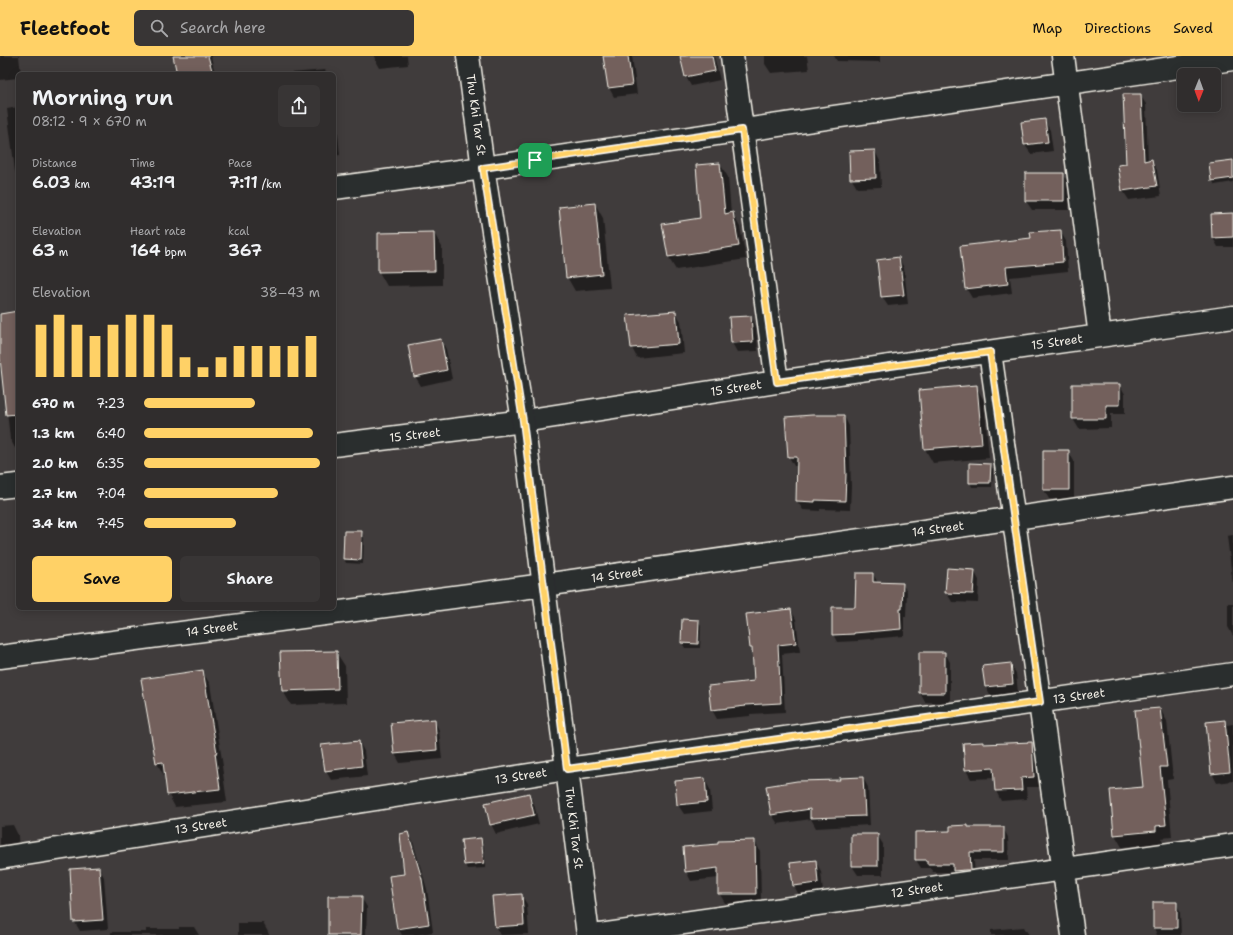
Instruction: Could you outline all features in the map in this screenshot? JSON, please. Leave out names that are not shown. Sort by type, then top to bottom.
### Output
[{"type":"street","name":"Thu Khi Tar St","points":[[468,56],[483,168],[523,421],[588,935]]},
{"type":"street","points":[[732,56],[777,382]]},
{"type":"street","points":[[1063,56],[1100,336]]},
{"type":"street","points":[[336,188],[483,168],[1233,59]]},
{"type":"street","name":"15 Street","points":[[336,446],[523,421],[777,382],[1233,317]]},
{"type":"street","points":[[990,352],[1073,935]]},
{"type":"street","points":[[0,487],[16,485]]},
{"type":"street","name":"14 Street","points":[[0,657],[544,585],[1233,487]]},
{"type":"street","name":"13 Street","points":[[0,858],[567,769],[1233,674]]},
{"type":"street","name":"12 Street","points":[[600,935],[1233,844]]},
{"type":"building","points":[[173,56],[208,56],[212,72],[177,72]]},
{"type":"building","points":[[603,56],[628,56],[632,85],[608,88]]},
{"type":"building","points":[[680,56],[712,56],[715,71],[685,77]]},
{"type":"building","points":[[1123,94],[1141,94],[1144,161],[1152,159],[1157,186],[1122,191],[1118,165],[1126,164]]},
{"type":"building","points":[[1045,119],[1048,142],[1024,145],[1021,122]]},
{"type":"building","points":[[875,150],[876,178],[850,179],[849,151]]},
{"type":"building","points":[[1233,160],[1233,178],[1211,181],[1209,163]]},
{"type":"building","points":[[720,163],[725,214],[733,212],[739,246],[668,257],[662,224],[700,218],[696,165]]},
{"type":"building","points":[[1025,173],[1064,173],[1064,201],[1025,201]]},
{"type":"building","points":[[595,203],[602,274],[566,278],[559,207]]},
{"type":"building","points":[[1233,213],[1233,237],[1212,238],[1211,214]]},
{"type":"building","points":[[1061,230],[1063,262],[1006,267],[1008,284],[965,289],[960,246],[1031,238],[1030,232]]},
{"type":"building","points":[[434,232],[435,271],[378,272],[378,233]]},
{"type":"building","points":[[899,257],[904,295],[881,297],[877,260]]},
{"type":"building","points":[[16,311],[16,414],[6,415],[0,358],[0,314]]},
{"type":"building","points":[[676,311],[679,344],[631,348],[627,315]]},
{"type":"building","points":[[751,316],[753,342],[731,343],[729,317]]},
{"type":"building","points":[[441,339],[447,370],[414,377],[408,345]]},
{"type":"building","points":[[1072,384],[1120,384],[1120,405],[1106,405],[1106,419],[1072,419]]},
{"type":"building","points":[[977,385],[982,444],[924,449],[919,390]]},
{"type":"building","points":[[844,415],[846,475],[845,501],[796,501],[797,457],[788,457],[785,417]]},
{"type":"building","points":[[1043,450],[1069,450],[1069,490],[1043,490]]},
{"type":"building","points":[[969,463],[991,464],[990,483],[969,483]]},
{"type":"building","points":[[344,531],[362,531],[361,560],[343,559]]},
{"type":"building","points":[[947,568],[975,570],[973,594],[945,593]]},
{"type":"building","points":[[856,573],[873,573],[873,582],[903,583],[902,609],[900,609],[901,629],[832,635],[832,607],[855,607]]},
{"type":"building","points":[[791,609],[796,643],[778,645],[781,703],[745,705],[746,706],[711,710],[708,686],[754,681],[752,648],[750,648],[746,614]]},
{"type":"building","points":[[682,619],[699,620],[698,644],[681,643]]},
{"type":"building","points":[[337,651],[338,689],[282,691],[280,652]]},
{"type":"building","points":[[919,652],[945,652],[945,693],[919,693]]},
{"type":"building","points":[[1011,663],[1013,684],[985,687],[982,666]]},
{"type":"building","points":[[203,670],[217,753],[215,753],[220,789],[167,795],[163,762],[156,763],[141,679]]},
{"type":"building","points":[[1160,708],[1167,767],[1160,767],[1166,825],[1156,826],[1156,831],[1114,835],[1110,790],[1143,787],[1135,710]]},
{"type":"building","points":[[435,719],[437,750],[394,754],[391,723]]},
{"type":"building","points":[[1225,720],[1230,772],[1211,774],[1206,722]]},
{"type":"building","points":[[359,741],[362,766],[325,771],[321,745]]},
{"type":"building","points":[[983,742],[983,744],[1032,742],[1034,777],[1021,778],[1022,790],[995,791],[993,768],[965,770],[963,743]]},
{"type":"building","points":[[863,777],[865,816],[810,818],[810,809],[771,815],[766,786],[797,781],[840,780],[839,778]]},
{"type":"building","points":[[705,778],[707,802],[677,805],[675,781]]},
{"type":"building","points":[[529,793],[534,815],[490,825],[485,803]]},
{"type":"building","points":[[968,825],[968,827],[1004,827],[1004,852],[970,852],[971,870],[953,871],[953,864],[927,864],[927,860],[915,860],[915,832],[950,831],[950,826]]},
{"type":"building","points":[[408,832],[422,879],[429,924],[397,929],[389,876],[404,874],[400,834]]},
{"type":"building","points":[[851,834],[878,834],[878,866],[851,866]]},
{"type":"building","points":[[481,838],[484,863],[464,865],[461,840]]},
{"type":"building","points":[[755,840],[756,894],[718,894],[718,868],[685,872],[683,847],[718,844],[718,841]]},
{"type":"building","points":[[816,860],[818,883],[793,886],[790,863]]},
{"type":"building","points":[[99,867],[103,920],[73,922],[70,869]]},
{"type":"building","points":[[522,894],[524,925],[495,927],[492,896]]},
{"type":"building","points":[[328,896],[362,896],[361,935],[328,935]]},
{"type":"building","points":[[1153,902],[1177,902],[1177,928],[1153,928]]},
{"type":"route","points":[[742,130],[777,382],[990,352],[1040,702],[567,769],[523,421],[483,168],[535,160],[742,130]]}]
